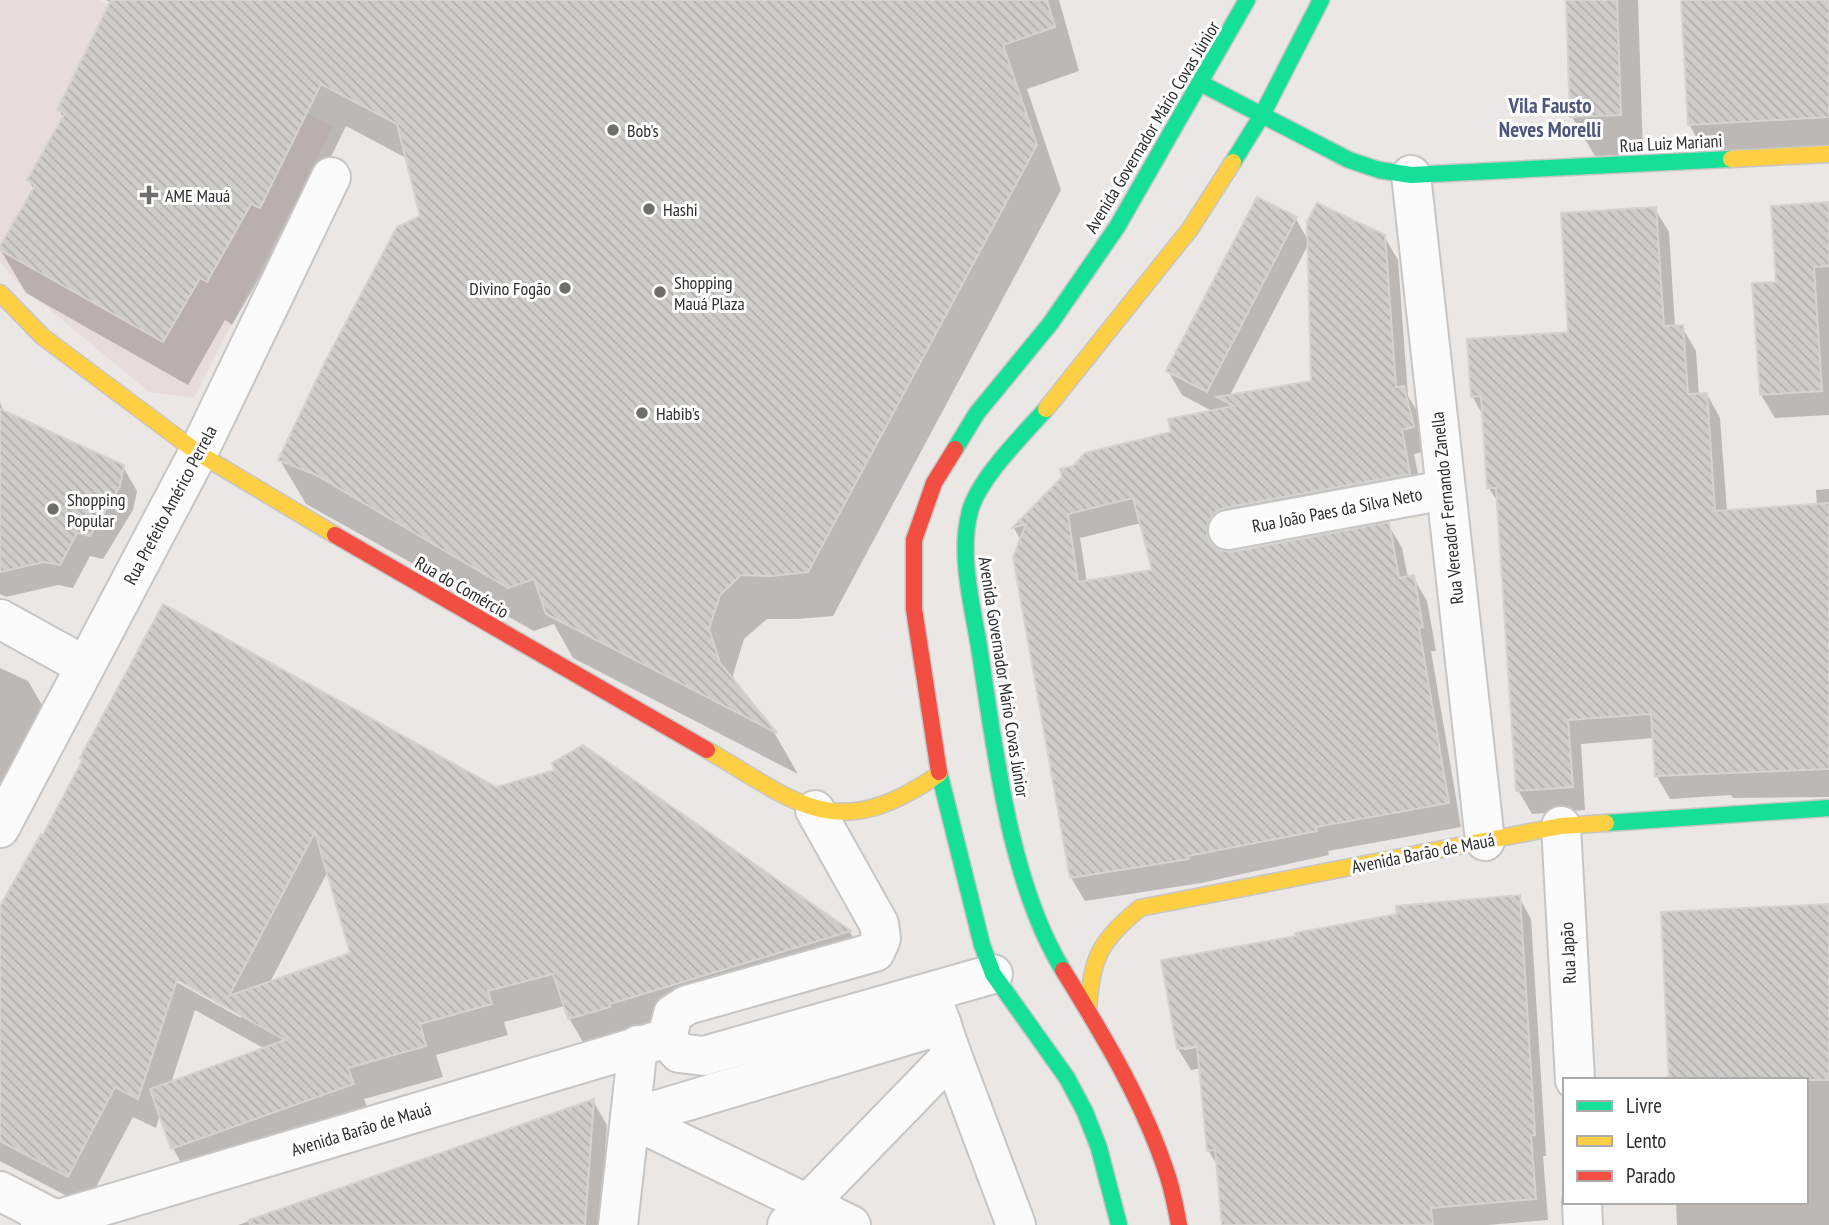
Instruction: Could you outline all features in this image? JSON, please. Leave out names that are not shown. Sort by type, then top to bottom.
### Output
[{"type":"main road","name":"Avenida Governador Mário Covas Júnior","points":[[1119,1225],[1099,1148],[1085,1112],[1067,1078],[993,974],[982,945],[968,898],[939,774],[914,609],[914,540],[934,483],[977,413],[1050,324],[1117,227],[1247,0]]},
{"type":"main road","name":"Avenida Governador Mário Covas Júnior","points":[[1179,1225],[1169,1179],[1147,1122],[1088,1010],[1060,965],[1042,927],[1016,848],[999,775],[964,550],[970,509],[985,480],[1080,369],[1190,229],[1262,115],[1321,0]]},
{"type":"main road","name":"Rua Luiz Mariani","points":[[1200,83],[1349,160],[1379,170],[1411,175],[1829,154]]},
{"type":"main road","name":"Rua do Comércio","points":[[0,293],[43,337],[198,453],[283,505],[815,810],[841,813],[880,807],[915,792],[939,774]]},
{"type":"main road","name":"Avenida Barão de Mauá","points":[[1088,1010],[1091,971],[1099,947],[1115,927],[1140,908],[1561,826],[1829,808]]},
{"type":"street","name":"Rua Vereador Fernando Zanella","points":[[1411,175],[1485,841]]},
{"type":"street","name":"Rua Prefeito Américo Perrela","points":[[0,828],[198,453],[331,177]]},
{"type":"street","name":"Rua João Paes da Silva Neto","points":[[1228,530],[1445,490]]},
{"type":"street","points":[[0,619],[85,666]]},
{"type":"street","points":[[618,1225],[630,1118],[652,1042],[673,1014],[687,1004],[874,952],[881,939],[879,924],[815,810]]},
{"type":"street","name":"Rua Japão","points":[[1561,826],[1575,1078]]},
{"type":"street","points":[[797,1215],[941,1024],[993,974]]},
{"type":"street","points":[[652,1042],[679,1052],[704,1056],[941,1024]]},
{"type":"street","points":[[630,1118],[941,1024]]},
{"type":"street","points":[[941,1024],[1016,1225]]},
{"type":"street","name":"Avenida Barão de Mauá","points":[[48,1223],[652,1042]]},
{"type":"street","points":[[630,1118],[797,1215],[851,1225]]},
{"type":"street","points":[[0,1191],[48,1223]]},
{"type":"street","points":[[1582,1204],[1583,1225]]},
{"type":"shaded area","name":"AME Mauá","points":[[0,0],[100,0],[333,127],[194,398],[149,392],[20,285],[0,262]]},
{"type":"building","name":"Shopping Mauá Plaza","points":[[111,0],[1047,0],[1055,27],[1003,45],[1037,145],[808,572],[771,576],[741,575],[720,595],[709,629],[720,663],[777,733],[546,614],[534,579],[508,588],[316,475],[278,460],[327,358],[397,227],[420,216],[397,124],[321,84],[260,208],[251,204],[207,282],[200,278],[163,342],[0,250],[35,185],[27,180],[65,113],[57,110]]},
{"type":"building","points":[[1566,0],[1617,0],[1621,115],[1570,117]]},
{"type":"building","points":[[1681,0],[1829,0],[1829,117],[1688,125]]},
{"type":"building","points":[[1257,197],[1297,217],[1207,392],[1166,371]]},
{"type":"building","points":[[1829,202],[1829,266],[1814,267],[1822,391],[1760,395],[1752,283],[1776,282],[1771,206]]},
{"type":"building","points":[[1317,203],[1385,235],[1396,387],[1404,386],[1414,427],[1402,430],[1410,474],[1224,508],[1214,513],[1208,522],[1207,535],[1212,545],[1232,552],[1389,522],[1399,578],[1414,575],[1423,627],[1419,628],[1449,803],[1316,827],[1317,831],[1188,856],[1189,859],[1070,878],[1013,557],[1026,524],[1012,528],[1062,477],[1060,469],[1073,466],[1085,453],[1171,432],[1168,419],[1234,406],[1217,397],[1311,381],[1307,222]],"holes":[[[1133,498],[1152,570],[1078,582],[1068,514]]]},
{"type":"building","points":[[1656,207],[1664,326],[1683,325],[1688,394],[1707,393],[1715,511],[1829,503],[1829,769],[1655,776],[1651,714],[1568,720],[1573,787],[1516,791],[1496,488],[1487,488],[1481,396],[1471,397],[1467,339],[1568,332],[1561,213]]},
{"type":"building","name":"Shopping Popular","points":[[0,409],[124,465],[120,486],[90,536],[77,533],[60,565],[44,562],[0,572]]},
{"type":"building","points":[[163,604],[496,787],[555,770],[552,763],[583,745],[851,931],[568,1019],[553,974],[488,991],[492,1004],[420,1024],[426,1046],[348,1068],[354,1084],[171,1149],[150,1089],[285,1040],[177,980],[138,1099],[115,1087],[68,1177],[0,1141],[0,906],[41,834],[43,835],[83,759],[80,758]],"holes":[[[315,832],[350,953],[229,996]]]},
{"type":"building","points":[[1520,895],[1535,1135],[1531,1135],[1536,1199],[1431,1208],[1433,1225],[1222,1225],[1215,1150],[1207,1151],[1197,1046],[1177,1049],[1161,960],[1296,936],[1295,933],[1397,914],[1396,906]]},
{"type":"building","points":[[1829,904],[1829,1080],[1669,1078],[1661,912]]},
{"type":"building","points":[[594,1099],[585,1225],[250,1225],[249,1220]]},
{"type":"traffic: fast","points":[[955,449],[977,413],[1050,324],[1117,227],[1247,0]]},
{"type":"traffic: fast","points":[[1233,162],[1262,115],[1321,0]]},
{"type":"traffic: fast","points":[[1200,83],[1349,160],[1379,170],[1411,175],[1731,159]]},
{"type":"traffic: fast","points":[[1046,409],[1003,457],[975,498],[967,528],[966,564],[999,774],[1017,858],[1045,936],[1063,970]]},
{"type":"traffic: fast","points":[[939,772],[982,945],[993,974],[1067,1078],[1085,1112],[1099,1148],[1119,1225]]},
{"type":"traffic: fast","points":[[1606,823],[1829,808]]},
{"type":"traffic: slow","points":[[1731,159],[1829,154]]},
{"type":"traffic: slow","points":[[1046,409],[1190,229],[1233,162]]},
{"type":"traffic: slow","points":[[0,293],[43,337],[198,453],[335,535]]},
{"type":"traffic: slow","points":[[707,750],[794,800],[819,809],[845,812],[872,808],[903,796],[939,774]]},
{"type":"traffic: slow","points":[[1088,1010],[1092,976],[1100,952],[1115,931],[1140,908],[1561,826],[1606,823]]},
{"type":"traffic: jam","points":[[939,772],[914,609],[914,540],[934,483],[955,449]]},
{"type":"traffic: jam","points":[[335,535],[707,750]]},
{"type":"traffic: jam","points":[[1063,970],[1108,1045],[1148,1123],[1168,1177],[1179,1225]]},
{"type":"place","name":"Bob's","points":[[613,130]]},
{"type":"place","name":"AME Mauá","points":[[149,195]]},
{"type":"place","name":"Hashi","points":[[649,209]]},
{"type":"place","name":"Divino Fogão","points":[[565,288]]},
{"type":"place","name":"Shopping Mauá Plaza","points":[[660,292]]},
{"type":"place","name":"Habib's","points":[[642,413]]},
{"type":"place","name":"Shopping Popular","points":[[53,509]]},
{"type":"district","name":"Vila Fausto Neves Morelli","points":[[1550,117]]}]
